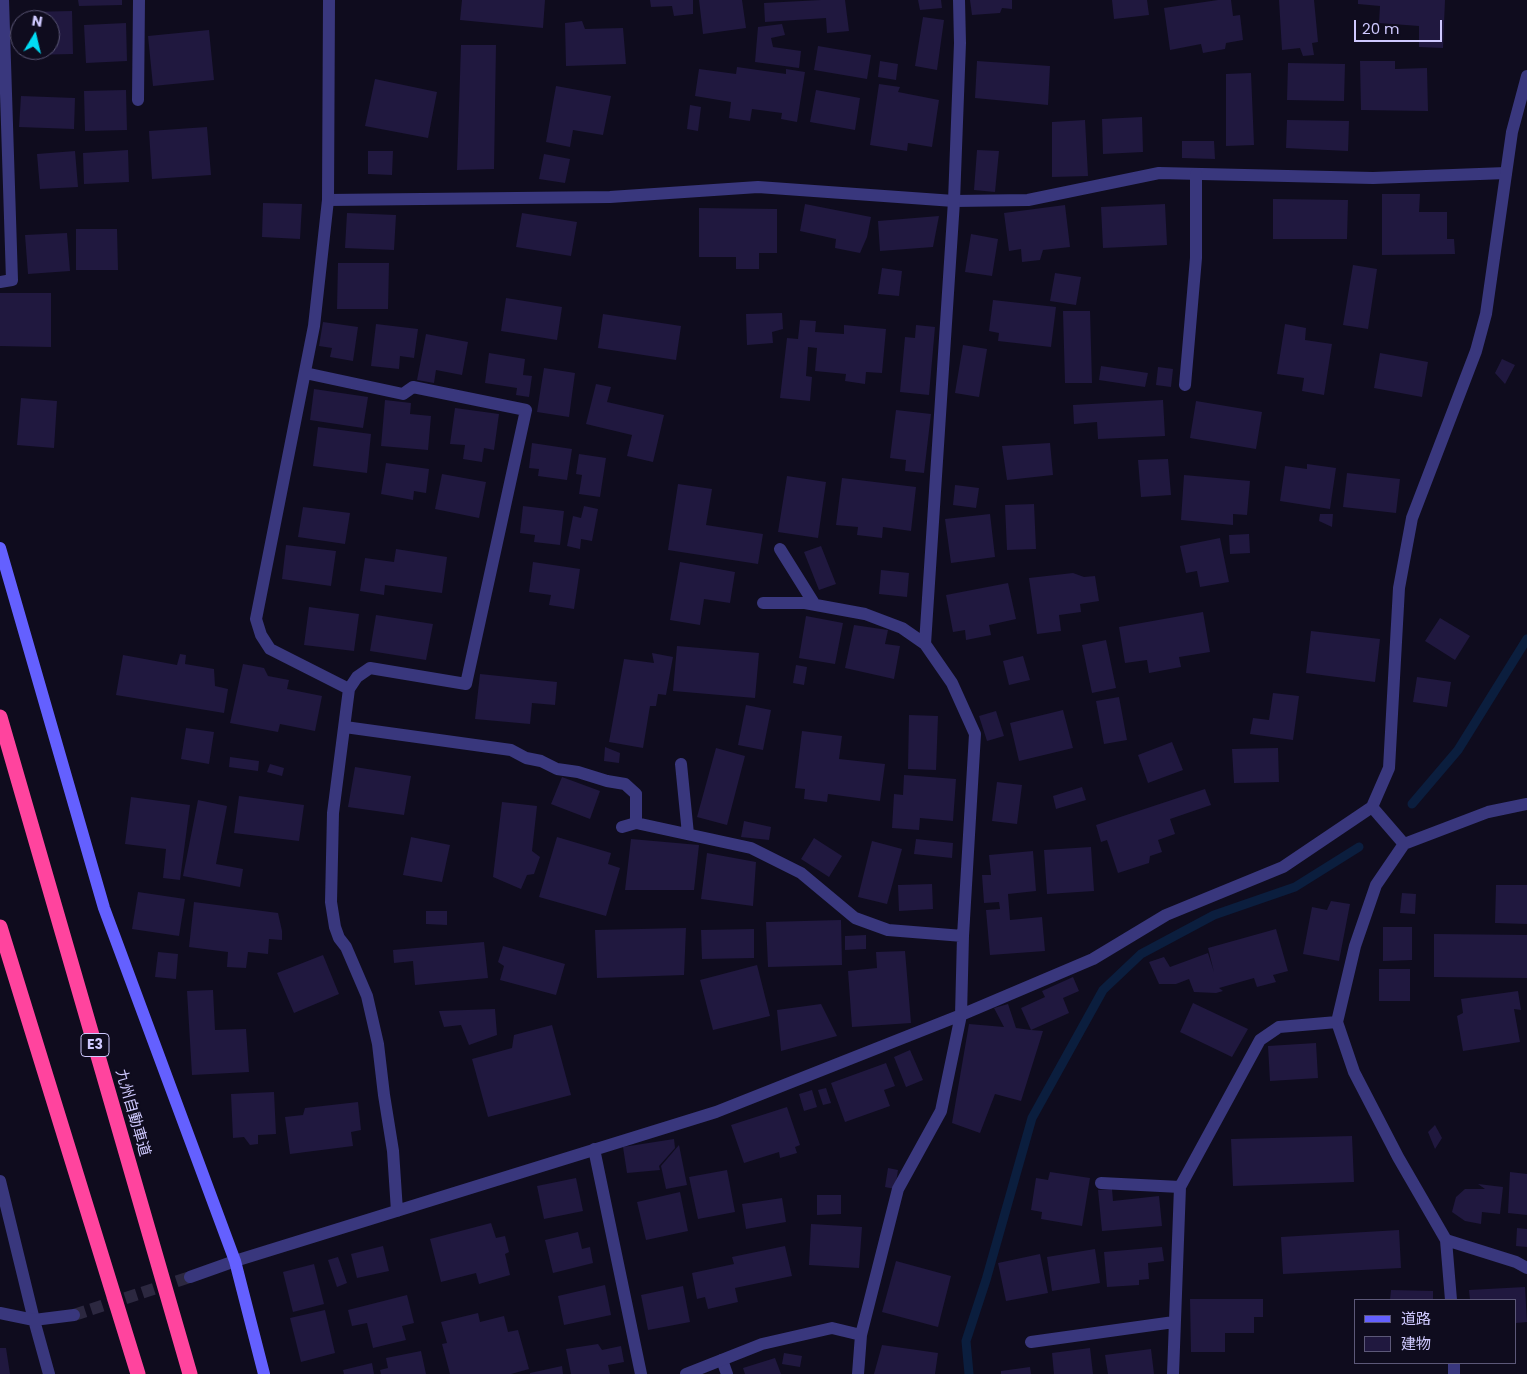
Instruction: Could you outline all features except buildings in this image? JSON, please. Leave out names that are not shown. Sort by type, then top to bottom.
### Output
[{"type":"highway","name":"九州自動車道","points":[[0,717],[190,1374]]},
{"type":"highway","points":[[0,927],[138,1374]]},
{"type":"street","points":[[0,282],[12,280],[3,0]]},
{"type":"street","points":[[138,100],[139,0]]},
{"type":"street","points":[[329,0],[328,200],[314,326],[256,619],[261,634],[270,649],[349,689]]},
{"type":"street","points":[[925,644],[954,201],[960,44],[959,0]]},
{"type":"street","points":[[190,1278],[235,1261],[716,1112],[961,1015],[1093,959],[1166,915],[1283,867],[1372,807],[1389,768],[1399,588],[1412,518],[1476,351],[1486,314],[1512,132],[1527,76]]},
{"type":"street","points":[[328,200],[610,197],[758,187],[954,201],[1028,200],[1159,173],[1373,178],[1506,173]]},
{"type":"street","points":[[1184,385],[1196,258],[1196,174]]},
{"type":"street","points":[[304,373],[403,394],[413,387],[526,410],[466,684],[370,668],[357,677],[349,689],[333,814],[331,902],[339,938],[346,947],[367,996],[378,1044],[393,1151],[397,1211]]},
{"type":"street","points":[[0,548],[104,908],[235,1261],[264,1374]]},
{"type":"street","points":[[780,549],[815,605]]},
{"type":"street","points":[[763,603],[805,603],[865,614],[902,628],[925,644],[952,683],[975,734],[963,936],[961,1015],[941,1111],[898,1189],[862,1335],[858,1374]]},
{"type":"street","points":[[345,726],[511,750],[526,758],[541,761],[557,769],[578,772],[607,781],[625,784],[636,794],[636,823]]},
{"type":"street","points":[[681,764],[688,834]]},
{"type":"street","points":[[1451,1299],[1446,1240],[1398,1157],[1354,1072],[1337,1022],[1355,946],[1376,885],[1404,844],[1488,812],[1527,804]]},
{"type":"street","points":[[1372,807],[1404,844]]},
{"type":"street","points":[[622,827],[636,823],[751,848],[801,873],[855,918],[888,930],[963,936]]},
{"type":"street","points":[[1173,1374],[1180,1187],[1260,1040],[1279,1027],[1337,1022]]},
{"type":"street","points":[[594,1149],[641,1374]]},
{"type":"street","points":[[0,1180],[49,1374]]},
{"type":"street","points":[[1101,1183],[1180,1187]]},
{"type":"street","points":[[1446,1240],[1516,1262],[1527,1268]]},
{"type":"street","points":[[0,1313],[34,1320],[74,1315]]},
{"type":"street","points":[[1031,1342],[1174,1322]]},
{"type":"street","points":[[686,1374],[762,1344],[832,1328],[862,1335]]},
{"type":"street","points":[[722,1360],[728,1374]]},
{"type":"waterway","points":[[1412,804],[1458,750],[1527,639]]},
{"type":"waterway","points":[[969,1374],[966,1341],[986,1280],[1032,1118],[1103,990],[1141,954],[1214,915],[1295,887],[1359,847]]},
{"type":"tunnel","points":[[74,1315],[190,1277]]}]
